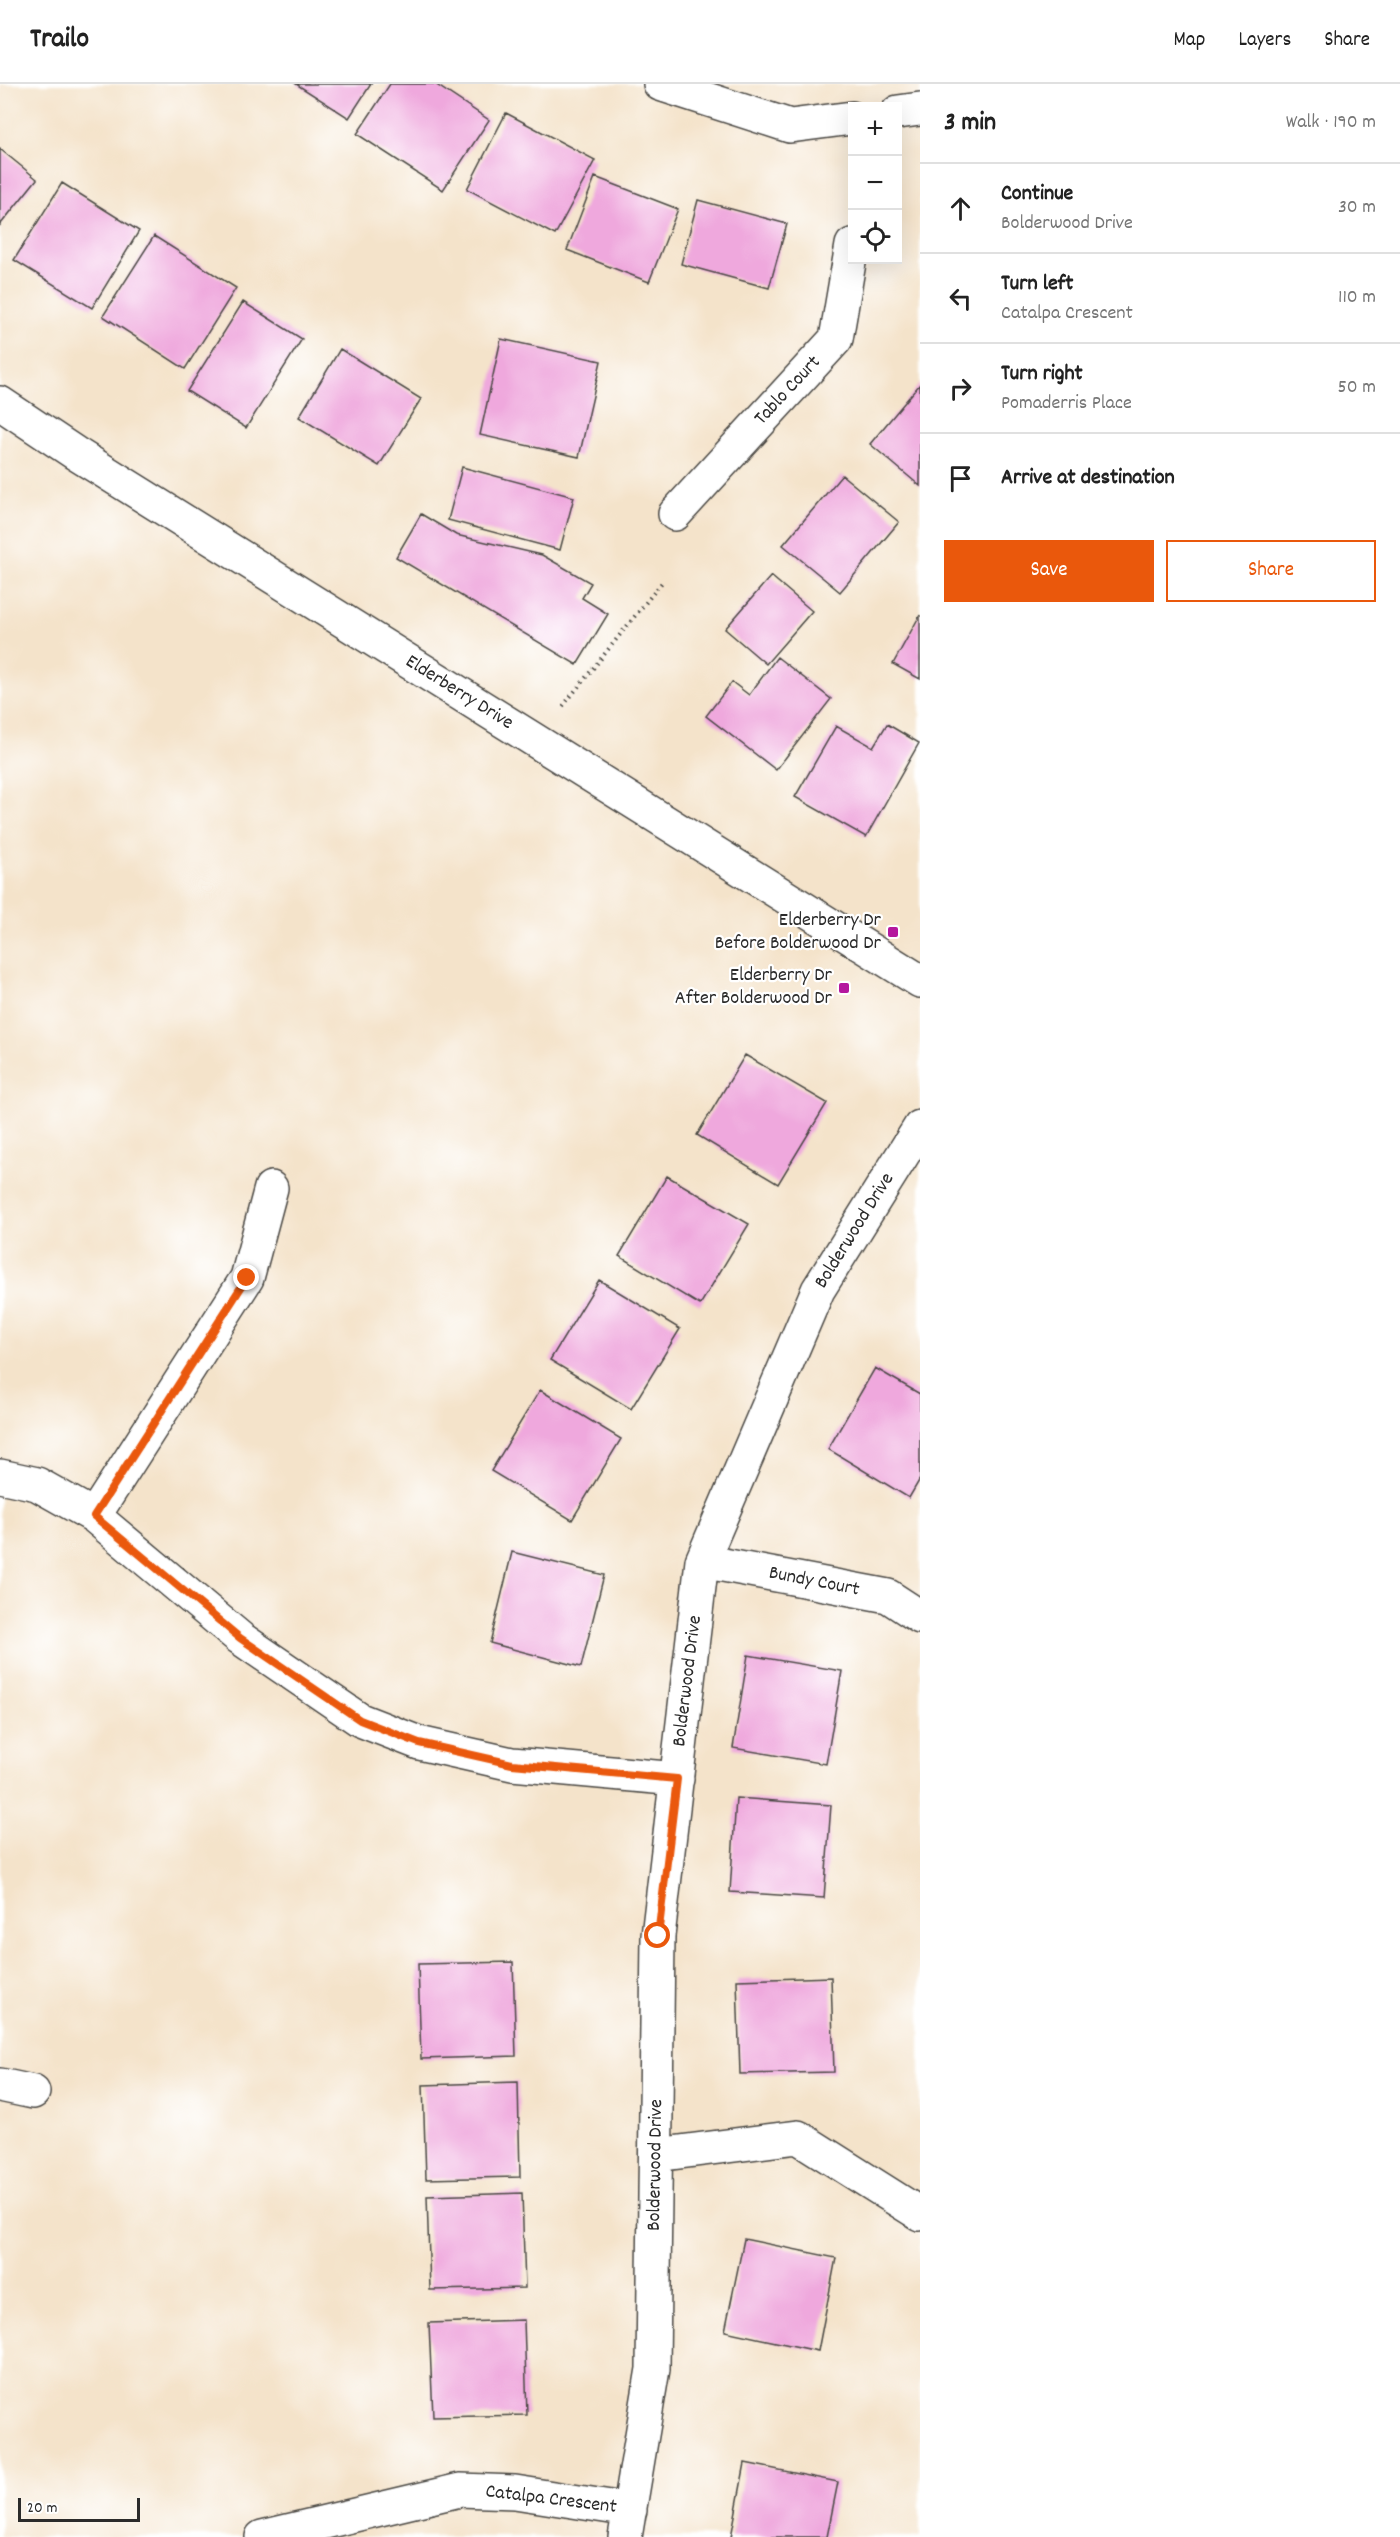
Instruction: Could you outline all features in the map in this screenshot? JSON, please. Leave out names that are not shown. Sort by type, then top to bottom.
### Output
[{"type":"street","points":[[660,84],[789,126],[848,119]]},
{"type":"street","points":[[902,111],[920,109]]},
{"type":"street","name":"Tablo Court","points":[[675,514],[836,339],[849,264]]},
{"type":"street","name":"Elderberry Drive","points":[[0,403],[75,453],[920,981]]},
{"type":"street","name":"Bolderwood Drive","points":[[628,2524],[653,2369],[658,1936],[702,1561],[818,1290],[920,1127]]},
{"type":"street","points":[[94,1516],[247,1278],[271,1188]]},
{"type":"street","points":[[0,1476],[37,1484],[94,1516],[240,1638],[360,1720],[419,1743],[512,1764],[677,1779]]},
{"type":"street","name":"Bundy Court","points":[[702,1561],[888,1596],[920,1617]]},
{"type":"street","points":[[0,2085],[33,2092]]},
{"type":"street","points":[[656,2155],[798,2138],[920,2214]]},
{"type":"street","name":"Catalpa Crescent","points":[[262,2537],[460,2490],[515,2492],[628,2524]]},
{"type":"path","points":[[563,706],[663,581]]},
{"type":"building","points":[[296,84],[371,84],[349,118]]},
{"type":"building","points":[[390,84],[435,84],[489,120],[443,190],[357,134]]},
{"type":"building","points":[[506,113],[595,160],[555,235],[467,189]]},
{"type":"building","points":[[0,149],[37,179],[0,225]]},
{"type":"building","points":[[595,177],[678,209],[649,282],[567,250]]},
{"type":"building","points":[[62,183],[139,231],[92,308],[14,260]]},
{"type":"building","points":[[698,200],[787,224],[769,288],[681,264]]},
{"type":"building","points":[[154,236],[236,288],[185,369],[103,316]]},
{"type":"building","points":[[243,302],[302,339],[246,428],[187,391]]},
{"type":"building","points":[[501,339],[601,361],[579,457],[480,435]]},
{"type":"building","points":[[340,349],[421,399],[379,466],[299,417]]},
{"type":"building","points":[[920,384],[920,486],[870,444]]},
{"type":"building","points":[[462,467],[574,497],[560,550],[448,520]]},
{"type":"building","points":[[842,475],[899,522],[840,592],[783,545]]},
{"type":"building","points":[[421,514],[456,535],[542,555],[591,583],[582,598],[608,614],[577,665],[396,557]]},
{"type":"building","points":[[771,576],[812,611],[766,664],[725,629]]},
{"type":"building","points":[[920,615],[920,679],[893,664]]},
{"type":"building","points":[[777,657],[831,699],[776,770],[706,716],[732,682],[749,695]]},
{"type":"building","points":[[887,724],[919,743],[866,837],[795,797],[836,726],[873,747]]},
{"type":"building","points":[[745,1055],[827,1103],[778,1184],[697,1135]]},
{"type":"building","points":[[667,1176],[749,1224],[700,1305],[619,1256]]},
{"type":"building","points":[[599,1280],[680,1329],[631,1409],[550,1360]]},
{"type":"building","points":[[875,1368],[920,1394],[920,1479],[909,1498],[828,1449]]},
{"type":"building","points":[[540,1390],[621,1439],[572,1520],[491,1471]]},
{"type":"building","points":[[512,1552],[604,1575],[581,1667],[490,1643]]},
{"type":"building","points":[[748,1655],[842,1671],[826,1764],[733,1748]]},
{"type":"building","points":[[736,1798],[831,1805],[824,1898],[730,1892]]},
{"type":"building","points":[[513,1962],[516,2056],[421,2059],[418,1964]]},
{"type":"building","points":[[831,1977],[834,2072],[740,2074],[737,1980]]},
{"type":"building","points":[[518,2082],[520,2177],[426,2179],[423,2085]]},
{"type":"building","points":[[522,2193],[525,2288],[430,2290],[427,2196]]},
{"type":"building","points":[[744,2239],[836,2258],[818,2351],[725,2331]]},
{"type":"building","points":[[524,2320],[527,2415],[433,2417],[429,2323]]},
{"type":"building","points":[[745,2463],[838,2482],[827,2537],[731,2537]]},
{"type":"place","name":"Elderberry Dr Before Bolderwood Dr","points":[[893,932]]},
{"type":"place","name":"Elderberry Dr After Bolderwood Dr","points":[[844,988]]},
{"type":"route","points":[[247,1278],[94,1516],[240,1638],[360,1720],[419,1743],[512,1764],[677,1779],[658,1936]]}]
